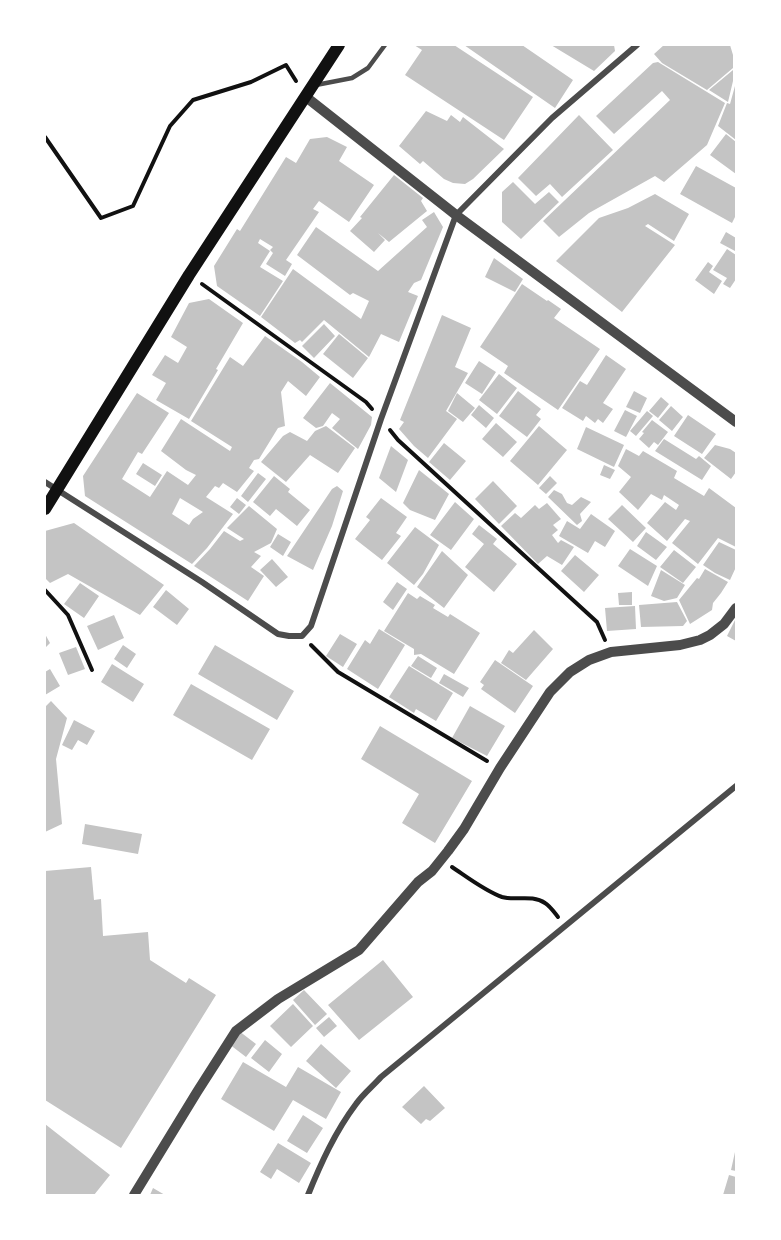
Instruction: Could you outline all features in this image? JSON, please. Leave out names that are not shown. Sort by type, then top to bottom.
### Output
[{"type":"main road","points":[[45,509],[189,275],[339,45]]},
{"type":"street","points":[[45,482],[202,582],[278,634],[303,636],[311,626],[381,419],[456,215],[552,118],[637,45]]},
{"type":"street","points":[[306,97],[456,215],[736,422]]},
{"type":"street","points":[[134,1195],[236,1031],[278,999],[359,950],[418,882],[441,860],[464,829],[500,768],[550,692],[570,672],[589,660],[612,652],[680,645],[700,640],[724,624],[736,608]]},
{"type":"street","points":[[308,1195],[340,1128],[357,1102],[381,1077],[736,786]]},
{"type":"lane","points":[[313,86],[352,78],[368,68],[385,45]]},
{"type":"path","points":[[45,137],[101,218],[133,207],[170,126],[193,100],[251,82],[286,65],[306,97]]},
{"type":"path","points":[[189,275],[366,402],[398,440],[597,622],[612,652]]},
{"type":"path","points":[[45,590],[68,615],[92,670]]},
{"type":"path","points":[[303,636],[316,652],[338,672],[500,768]]},
{"type":"path","points":[[441,860],[500,897],[534,899],[544,902],[567,926]]},
{"type":"building","points":[[414,45],[454,45],[533,97],[504,140],[405,75],[422,50]]},
{"type":"building","points":[[464,45],[522,45],[573,80],[555,108]]},
{"type":"building","points":[[551,45],[614,45],[615,51],[594,71]]},
{"type":"building","points":[[664,45],[730,45],[733,68],[707,90],[662,63],[654,54]]},
{"type":"building","points":[[658,62],[725,103],[707,145],[664,182],[655,176],[589,213],[559,237],[543,221],[670,100],[662,91],[614,134],[596,116],[653,63]]},
{"type":"building","points":[[733,70],[733,81],[728,102],[709,90]]},
{"type":"building","points":[[735,86],[736,140],[718,126],[727,103],[730,104]]},
{"type":"building","points":[[426,111],[447,121],[451,115],[460,122],[463,117],[504,149],[465,184],[453,183],[444,179],[423,161],[420,164],[399,146]]},
{"type":"building","points":[[579,115],[613,150],[562,197],[550,184],[536,196],[518,178]]},
{"type":"building","points":[[726,134],[736,142],[736,174],[710,155]]},
{"type":"building","points":[[327,137],[347,147],[339,161],[374,185],[349,222],[319,201],[313,209],[319,212],[286,260],[292,264],[285,276],[266,264],[273,253],[270,250],[273,247],[260,239],[258,243],[270,251],[260,267],[283,281],[260,316],[217,286],[214,266],[237,229],[240,231],[286,157],[296,163],[310,139]]},
{"type":"building","points":[[696,166],[736,188],[736,215],[732,223],[680,194]]},
{"type":"building","points":[[394,175],[423,198],[421,201],[427,211],[389,242],[378,233],[385,240],[374,252],[350,231]]},
{"type":"building","points":[[513,182],[535,204],[549,192],[559,202],[521,239],[502,222],[502,192]]},
{"type":"building","points":[[655,194],[689,214],[674,241],[648,224],[645,226],[675,245],[622,312],[556,261],[599,218],[628,208]]},
{"type":"building","points":[[434,212],[443,227],[421,280],[414,283],[408,292],[418,296],[399,342],[381,334],[369,357],[324,320],[302,342],[300,340],[295,343],[261,317],[293,269],[361,319],[369,301],[353,293],[350,295],[297,255],[316,227],[378,271],[427,227],[422,220]]},
{"type":"building","points":[[726,232],[736,238],[735,251],[720,243]]},
{"type":"building","points":[[727,249],[736,255],[736,279],[730,288],[723,284],[727,278],[713,270]]},
{"type":"building","points":[[494,258],[523,279],[515,292],[485,277]]},
{"type":"building","points":[[708,262],[713,266],[709,272],[722,281],[714,294],[695,280]]},
{"type":"building","points":[[522,284],[561,309],[554,318],[600,349],[558,410],[504,373],[508,366],[480,347]]},
{"type":"building","points":[[209,299],[243,323],[189,419],[156,400],[166,383],[152,375],[165,355],[178,363],[187,347],[171,337],[189,303]]},
{"type":"building","points":[[442,315],[471,328],[455,367],[468,373],[446,411],[457,419],[428,458],[399,429],[404,422],[400,420]]},
{"type":"building","points":[[324,324],[335,336],[314,358],[302,346]]},
{"type":"building","points":[[339,334],[368,358],[353,378],[323,354]]},
{"type":"building","points":[[265,336],[320,377],[306,396],[288,381],[281,392],[285,426],[278,428],[259,459],[254,460],[249,468],[254,471],[237,492],[223,483],[219,488],[215,486],[206,497],[233,514],[192,564],[85,496],[83,476],[137,393],[169,413],[142,454],[138,452],[122,479],[150,497],[167,471],[188,485],[196,475],[161,451],[181,419],[230,451],[232,447],[191,421],[230,357],[243,366]],"holes":[[[180,498],[203,512],[189,525],[172,514]]]},
{"type":"building","points":[[606,355],[626,369],[603,403],[613,409],[603,423],[598,419],[595,423],[586,416],[583,421],[562,408],[580,381],[587,385]]},
{"type":"building","points":[[479,361],[496,372],[482,394],[465,383]]},
{"type":"building","points":[[499,374],[517,388],[497,414],[479,400]]},
{"type":"building","points":[[330,383],[372,417],[371,425],[358,449],[332,428],[340,419],[332,413],[323,426],[316,428],[303,418]]},
{"type":"building","points":[[518,391],[541,409],[536,415],[541,419],[527,437],[499,416]]},
{"type":"building","points":[[634,391],[647,398],[640,413],[626,407]]},
{"type":"building","points":[[457,393],[475,408],[463,422],[448,411]]},
{"type":"building","points":[[661,397],[669,404],[658,418],[649,411]]},
{"type":"building","points":[[479,405],[494,418],[486,428],[471,415]]},
{"type":"building","points":[[671,406],[683,417],[672,431],[659,420]]},
{"type":"building","points":[[625,410],[637,416],[626,437],[614,431]]},
{"type":"building","points":[[647,411],[653,416],[636,436],[630,431]]},
{"type":"building","points":[[688,415],[716,434],[702,454],[674,436]]},
{"type":"building","points":[[652,420],[668,432],[658,445],[654,442],[649,448],[639,439]]},
{"type":"building","points":[[496,423],[517,442],[503,457],[482,439]]},
{"type":"building","points":[[326,426],[355,448],[338,473],[310,455],[286,482],[261,462],[283,436],[290,432],[307,441],[315,431]]},
{"type":"building","points":[[539,426],[567,450],[538,485],[510,461]]},
{"type":"building","points":[[586,427],[624,445],[614,467],[577,449]]},
{"type":"building","points":[[664,439],[696,459],[699,456],[711,466],[702,480],[655,451]]},
{"type":"building","points":[[444,443],[466,461],[450,480],[429,462]]},
{"type":"building","points":[[715,445],[736,453],[736,472],[731,479],[704,458]]},
{"type":"building","points":[[391,446],[408,460],[396,492],[379,478]]},
{"type":"building","points":[[626,449],[639,456],[643,451],[677,471],[674,478],[704,496],[709,488],[736,508],[736,547],[718,538],[698,564],[672,543],[690,521],[685,519],[667,541],[647,523],[665,502],[676,510],[679,505],[664,495],[662,500],[651,494],[638,510],[619,492],[631,477],[618,466]]},
{"type":"building","points":[[143,463],[162,475],[155,486],[136,474]]},
{"type":"building","points":[[604,465],[615,470],[610,479],[600,475]]},
{"type":"building","points":[[419,470],[449,494],[435,520],[410,510],[403,503]]},
{"type":"building","points":[[258,473],[266,479],[248,502],[241,496]]},
{"type":"building","points":[[274,476],[290,489],[288,492],[310,510],[297,526],[276,509],[270,516],[253,502]]},
{"type":"building","points":[[550,476],[557,483],[546,494],[539,488]]},
{"type":"building","points":[[493,481],[517,506],[499,524],[475,499]]},
{"type":"building","points":[[337,486],[343,491],[332,526],[313,570],[287,556],[332,489]]},
{"type":"building","points":[[554,490],[562,494],[567,503],[572,505],[581,497],[591,502],[580,514],[582,521],[577,525],[548,497]]},
{"type":"building","points":[[237,498],[246,505],[239,514],[230,507]]},
{"type":"building","points":[[381,498],[407,517],[396,533],[401,536],[382,560],[355,539],[370,520],[366,517]]},
{"type":"building","points":[[455,502],[474,519],[451,550],[430,535]]},
{"type":"building","points":[[547,503],[561,519],[553,525],[558,530],[552,535],[558,543],[561,540],[574,547],[562,565],[547,556],[538,564],[501,526],[515,513],[521,518],[535,505],[539,509]]},
{"type":"building","points":[[622,505],[646,528],[633,542],[608,519]]},
{"type":"building","points":[[249,506],[277,529],[271,543],[254,552],[261,556],[251,567],[264,576],[248,601],[194,566],[224,531],[240,541],[244,539],[227,528]]},
{"type":"building","points":[[591,514],[615,531],[605,547],[595,541],[588,553],[559,536],[567,521],[580,529]]},
{"type":"building","points":[[74,523],[164,585],[140,615],[68,574],[50,583],[45,578],[45,531]]},
{"type":"building","points":[[479,525],[497,539],[493,544],[517,564],[494,592],[465,567],[484,544],[472,534]]},
{"type":"building","points":[[415,527],[439,545],[423,574],[414,585],[387,563]]},
{"type":"building","points":[[646,532],[667,547],[656,560],[637,546]]},
{"type":"building","points":[[278,534],[291,542],[283,556],[270,547]]},
{"type":"building","points":[[719,542],[736,550],[736,567],[730,580],[703,565]]},
{"type":"building","points":[[630,549],[657,566],[648,586],[618,566]]},
{"type":"building","points":[[674,550],[696,567],[683,583],[660,567]]},
{"type":"building","points":[[442,551],[468,575],[444,608],[417,587]]},
{"type":"building","points":[[575,555],[599,575],[584,592],[561,571]]},
{"type":"building","points":[[272,559],[288,577],[276,587],[260,570]]},
{"type":"building","points":[[705,569],[728,582],[713,603],[712,610],[690,624],[679,600],[697,578],[699,579]]},
{"type":"building","points":[[661,570],[685,585],[677,598],[664,601],[651,596]]},
{"type":"building","points":[[397,582],[407,589],[393,610],[383,602]]},
{"type":"building","points":[[80,583],[99,596],[84,618],[64,604]]},
{"type":"building","points":[[166,590],[189,609],[177,625],[153,607]]},
{"type":"building","points":[[632,592],[632,605],[619,605],[618,593]]},
{"type":"building","points":[[408,593],[417,599],[420,596],[435,605],[433,608],[448,617],[450,614],[480,633],[454,674],[421,654],[414,655],[414,649],[384,631]]},
{"type":"building","points":[[677,602],[687,621],[683,626],[641,627],[639,605]]},
{"type":"building","points":[[635,606],[636,629],[607,631],[605,608]]},
{"type":"building","points":[[114,615],[124,638],[98,650],[87,626]]},
{"type":"building","points":[[736,618],[736,641],[727,636]]},
{"type":"building","points":[[379,629],[405,645],[378,689],[347,669],[365,640],[370,644]]},
{"type":"building","points":[[534,630],[553,649],[526,680],[501,663],[509,650],[513,653]]},
{"type":"building","points":[[45,634],[50,643],[45,648]]},
{"type":"building","points":[[340,634],[357,644],[343,667],[326,656]]},
{"type":"building","points":[[123,645],[136,654],[127,668],[114,659]]},
{"type":"building","points":[[215,645],[294,691],[277,720],[198,674]]},
{"type":"building","points":[[76,647],[85,669],[68,675],[59,653]]},
{"type":"building","points":[[418,656],[437,668],[431,678],[411,666]]},
{"type":"building","points":[[495,660],[533,686],[515,713],[481,689],[484,685],[480,682]]},
{"type":"building","points":[[112,664],[144,684],[133,702],[101,682]]},
{"type":"building","points":[[409,666],[453,693],[436,721],[416,709],[414,713],[389,697]]},
{"type":"building","points":[[50,669],[60,686],[45,695],[45,672]]},
{"type":"building","points":[[444,674],[469,688],[463,697],[439,683]]},
{"type":"building","points":[[191,684],[270,729],[252,760],[173,715]]},
{"type":"building","points":[[51,701],[67,718],[56,759],[62,824],[45,832],[45,707]]},
{"type":"building","points":[[470,706],[505,726],[487,756],[452,738]]},
{"type":"building","points":[[74,720],[95,731],[87,745],[78,740],[72,750],[62,745]]},
{"type":"building","points":[[380,726],[472,781],[435,843],[402,823],[419,794],[361,759]]},
{"type":"building","points":[[85,824],[142,834],[138,854],[82,844]]},
{"type":"building","points":[[91,867],[94,900],[101,899],[103,936],[148,932],[150,960],[186,983],[189,978],[216,995],[121,1148],[45,1100],[45,871]]},
{"type":"building","points":[[383,960],[413,997],[359,1040],[328,1005]]},
{"type":"building","points":[[304,990],[327,1014],[315,1025],[293,1000]]},
{"type":"building","points":[[293,1004],[313,1026],[291,1047],[270,1026]]},
{"type":"building","points":[[329,1017],[337,1026],[324,1037],[316,1028]]},
{"type":"building","points":[[239,1031],[256,1044],[246,1057],[229,1044]]},
{"type":"building","points":[[265,1040],[282,1054],[269,1072],[251,1058]]},
{"type":"building","points":[[321,1044],[351,1071],[336,1088],[306,1061]]},
{"type":"building","points":[[243,1062],[286,1087],[298,1067],[341,1092],[326,1119],[293,1100],[274,1131],[221,1099]]},
{"type":"building","points":[[424,1086],[445,1108],[430,1121],[426,1119],[421,1124],[402,1107]]},
{"type":"building","points":[[303,1115],[323,1128],[307,1153],[287,1141]]},
{"type":"building","points":[[45,1124],[110,1175],[94,1195],[45,1195]]},
{"type":"building","points":[[278,1143],[311,1163],[299,1183],[277,1169],[271,1179],[260,1172]]},
{"type":"building","points":[[736,1153],[736,1171],[731,1170]]},
{"type":"building","points":[[729,1175],[736,1177],[736,1195],[723,1195]]},
{"type":"building","points":[[153,1188],[165,1195],[150,1195]]}]
